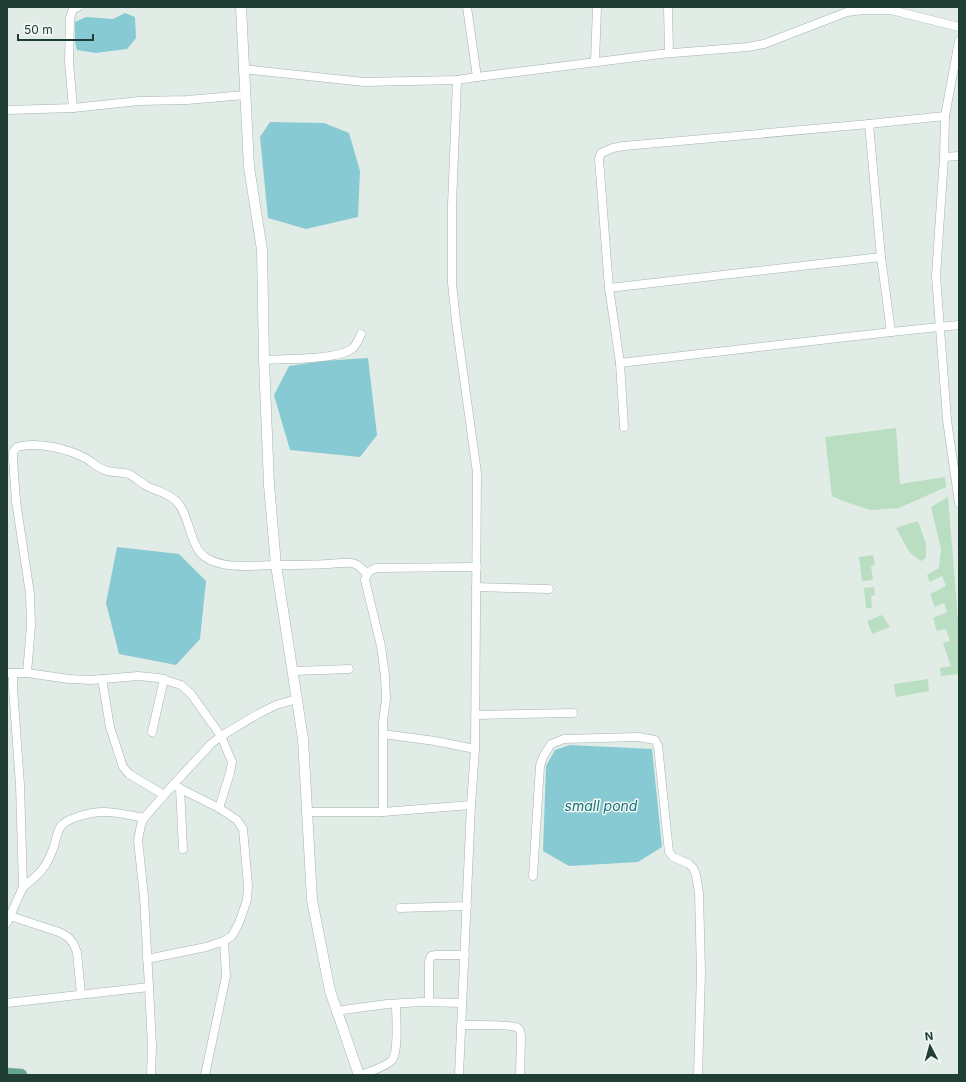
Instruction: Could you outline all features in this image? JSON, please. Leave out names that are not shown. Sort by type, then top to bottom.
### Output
[{"type":"main road","points":[[7,1074],[21,1075]]},
{"type":"street","points":[[73,108],[69,62],[70,18],[73,9],[78,7]]},
{"type":"street","points":[[241,7],[249,167],[262,250],[264,360],[269,485],[276,565],[303,739],[312,900],[330,991],[360,1075],[387,1064],[395,1056],[396,1004]]},
{"type":"street","points":[[467,7],[477,77]]},
{"type":"street","points":[[595,62],[597,7]]},
{"type":"street","points":[[668,7],[669,53]]},
{"type":"street","points":[[243,69],[364,82],[457,80],[669,53],[748,47],[764,44],[847,9],[891,10],[959,27]]},
{"type":"street","points":[[959,41],[945,116],[944,156],[936,276],[947,420],[959,502]]},
{"type":"street","points":[[457,80],[452,205],[452,283],[477,473],[476,716],[459,1075]]},
{"type":"street","points":[[7,110],[73,108],[139,101],[186,100],[245,95]]},
{"type":"street","points":[[624,428],[620,363],[609,288],[599,159],[601,153],[613,148],[624,146],[945,116]]},
{"type":"street","points":[[869,124],[881,257],[890,332]]},
{"type":"street","points":[[944,156],[959,156]]},
{"type":"street","points":[[609,288],[881,257]]},
{"type":"street","points":[[620,363],[959,325]]},
{"type":"street","points":[[264,360],[310,358],[345,353],[356,345],[361,334]]},
{"type":"street","points":[[27,673],[31,625],[30,594],[10,459],[16,447],[24,444],[55,448],[74,453],[98,467],[105,470],[128,474],[147,486],[170,496],[182,508],[197,549],[204,557],[215,562],[233,565],[348,563],[359,566],[367,574]]},
{"type":"street","points":[[384,812],[385,676],[380,646],[365,580],[367,574],[370,570],[376,568],[477,567]]},
{"type":"street","points":[[476,587],[549,589]]},
{"type":"street","points":[[293,671],[349,669]]},
{"type":"street","points":[[81,994],[77,952],[73,943],[68,937],[59,932],[8,920],[23,887],[20,785],[10,673],[27,673],[69,680],[91,680],[138,676],[164,679],[181,685],[191,694],[221,736],[230,758],[232,766],[219,808]]},
{"type":"street","points":[[102,679],[110,727],[123,767],[129,774],[164,796]]},
{"type":"street","points":[[152,732],[164,679]]},
{"type":"street","points":[[151,1075],[152,1046],[149,987],[144,897],[138,840],[141,825],[144,818],[164,796],[176,787],[206,750],[221,736],[276,705],[297,699]]},
{"type":"street","points":[[476,716],[573,713]]},
{"type":"street","points":[[384,734],[434,741],[475,749]]},
{"type":"street","points":[[533,876],[540,766],[551,744],[564,739],[639,737],[655,740],[658,746],[669,852],[673,857],[689,864],[693,868],[696,875],[699,893],[701,972],[698,1075]]},
{"type":"street","points":[[147,959],[206,947],[224,941],[232,936],[239,923],[247,900],[248,886],[243,829],[237,820],[219,808],[176,787]]},
{"type":"street","points":[[176,787],[183,849]]},
{"type":"street","points":[[308,812],[384,812],[471,805]]},
{"type":"street","points":[[23,887],[38,875],[46,866],[60,827],[66,821],[86,813],[108,811],[144,818]]},
{"type":"street","points":[[400,908],[467,906]]},
{"type":"street","points":[[205,1075],[226,976],[224,941]]},
{"type":"street","points":[[429,1002],[429,962],[431,956],[465,955]]},
{"type":"street","points":[[7,1003],[149,987]]},
{"type":"street","points":[[336,1011],[396,1004],[429,1002],[462,1003]]},
{"type":"street","points":[[461,1025],[508,1026],[518,1029],[521,1032],[520,1075]]},
{"type":"green space","points":[[896,428],[900,484],[945,477],[946,487],[899,508],[871,510],[832,496],[825,437]]},
{"type":"green space","points":[[948,497],[959,631],[959,674],[941,676],[940,668],[951,666],[943,643],[950,641],[946,629],[937,631],[933,618],[947,612],[944,603],[935,607],[930,594],[946,586],[942,576],[930,582],[927,575],[939,568],[941,549],[931,507]]},
{"type":"green space","points":[[918,521],[926,544],[926,558],[921,561],[910,553],[896,528]]},
{"type":"green space","points":[[873,555],[875,565],[871,566],[873,580],[862,581],[859,557]]},
{"type":"green space","points":[[874,587],[875,595],[871,596],[872,608],[866,608],[864,588]]},
{"type":"green space","points":[[882,615],[890,627],[872,634],[867,621]]},
{"type":"green space","points":[[928,679],[929,691],[896,697],[894,684]]},
{"type":"water","points":[[125,13],[135,17],[136,38],[127,49],[96,53],[77,50],[75,42],[75,22],[86,17],[113,19]]},
{"type":"water","points":[[270,122],[324,123],[349,133],[360,171],[358,217],[306,229],[268,218],[260,137]]},
{"type":"water","points":[[368,358],[377,435],[360,457],[290,450],[274,395],[289,366],[323,361]]},
{"type":"water","points":[[117,547],[179,554],[206,581],[200,639],[176,665],[119,654],[106,603]]},
{"type":"water","name":"small pond","points":[[570,745],[652,749],[662,847],[638,862],[569,866],[543,851],[546,766],[555,750]]}]
